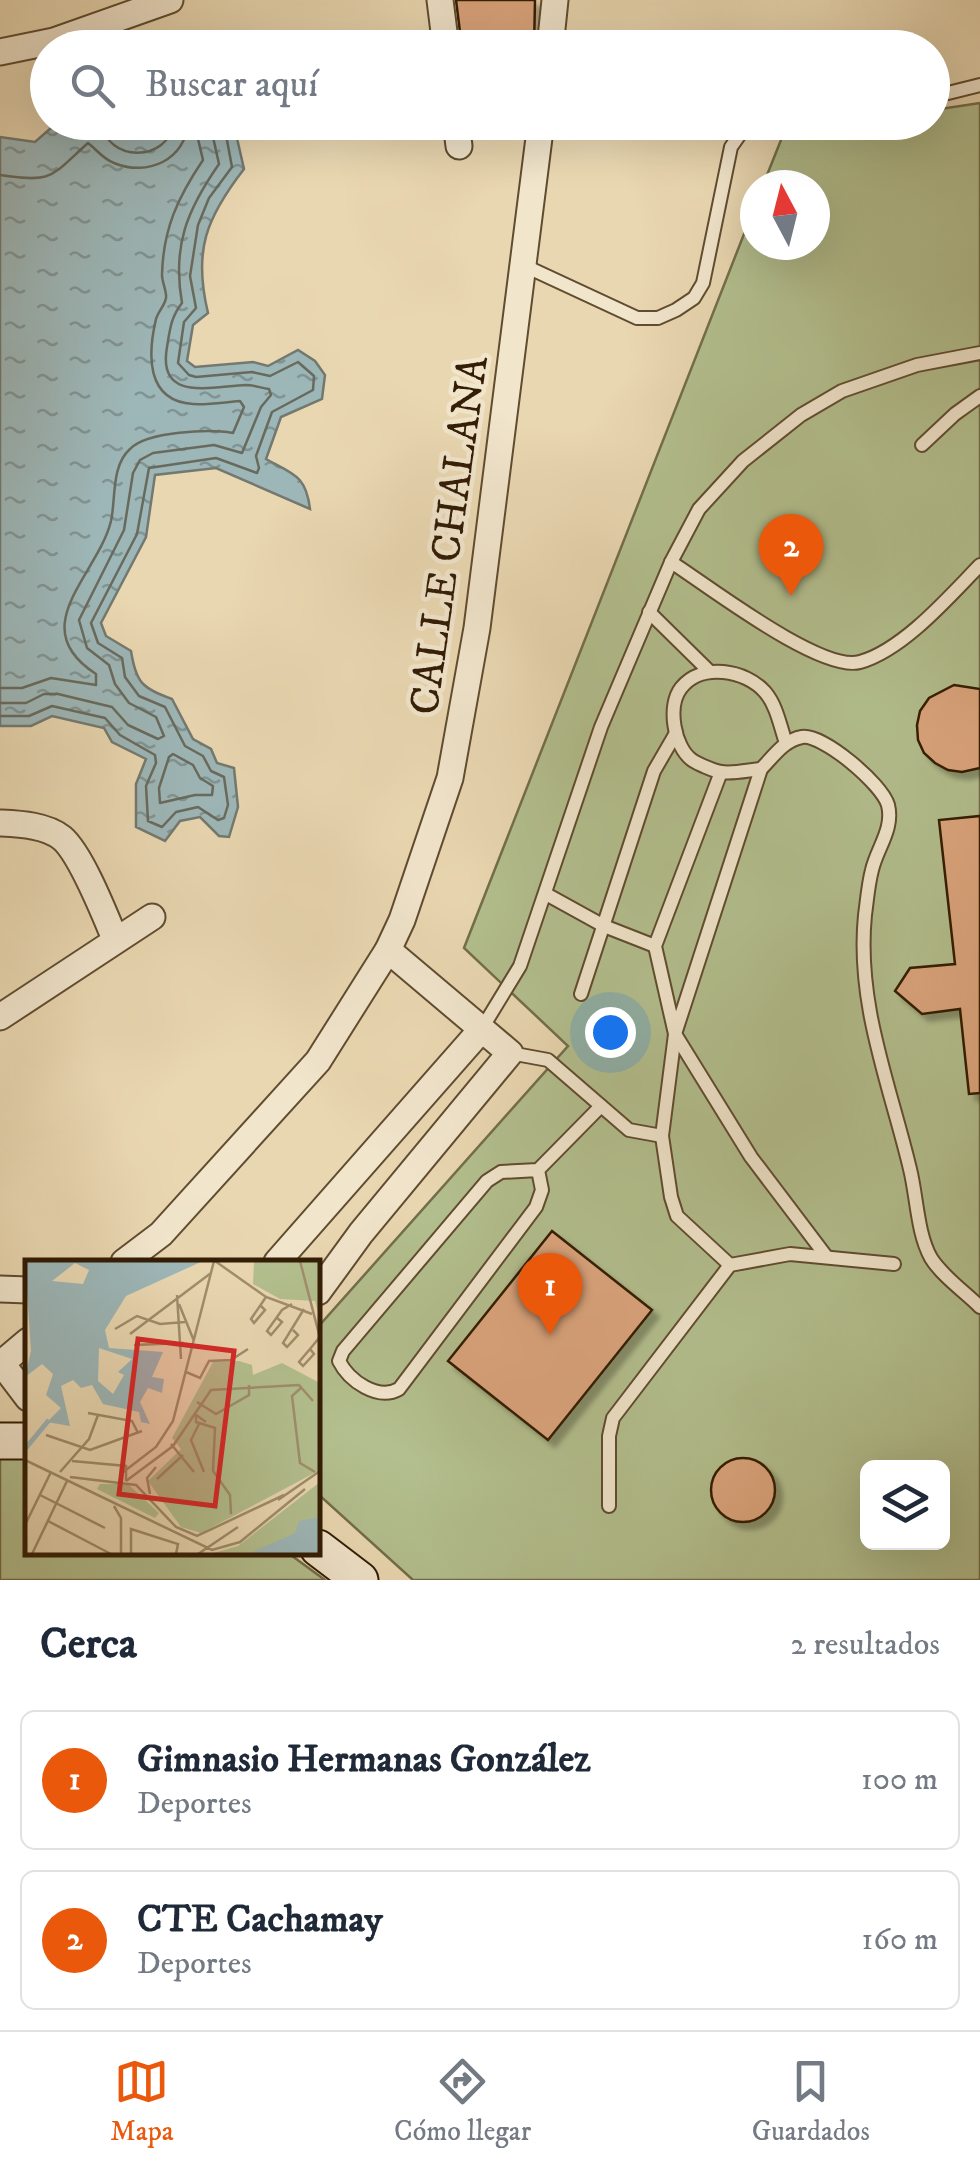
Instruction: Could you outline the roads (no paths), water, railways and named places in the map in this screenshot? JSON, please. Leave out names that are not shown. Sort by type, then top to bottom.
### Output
[{"type":"main road","points":[[320,1550],[360,1580]]},
{"type":"street","points":[[91,30],[170,0]]},
{"type":"street","points":[[440,0],[444,30]]},
{"type":"street","points":[[552,30],[555,0]]},
{"type":"street","points":[[0,52],[30,48]]},
{"type":"street","name":"CALLE CHALANA","points":[[127,1260],[160,1234],[318,1061],[388,950],[450,778],[477,628],[539,140]]},
{"type":"street","points":[[0,823],[22,824],[62,838],[81,866],[115,939]]},
{"type":"street","points":[[0,1017],[152,917]]},
{"type":"street","points":[[320,1289],[510,1053],[388,950]]},
{"type":"street","points":[[279,1260],[481,1030]]},
{"type":"street","points":[[0,1289],[25,1290]]},
{"type":"street","points":[[25,1344],[1,1362],[25,1394]]},
{"type":"lane","points":[[950,93],[980,85]]},
{"type":"lane","points":[[525,266],[638,318],[658,318],[676,310],[694,298],[703,284],[736,140]]},
{"type":"lane","points":[[481,1030],[520,966],[601,727],[648,612],[699,509],[743,461],[800,415],[842,392],[917,364],[980,353]]},
{"type":"lane","points":[[922,445],[954,414],[980,396]]},
{"type":"lane","points":[[671,562],[803,648],[840,664],[876,656],[900,640],[980,565]]},
{"type":"lane","points":[[648,612],[710,672]]},
{"type":"lane","points":[[760,769],[722,772],[690,759],[676,733],[673,708],[681,688],[710,672],[732,673],[751,680],[776,710],[786,743]]},
{"type":"lane","points":[[581,994],[654,772],[676,733]]},
{"type":"lane","points":[[730,1265],[677,1216],[671,1197],[662,1136],[674,1034],[760,769],[786,743],[801,737],[819,738],[885,796],[890,816],[872,868],[865,919],[865,973],[880,1068],[932,1258],[980,1306]]},
{"type":"lane","points":[[722,772],[655,946],[674,1034],[751,1157],[826,1256]]},
{"type":"lane","points":[[546,894],[604,926],[655,946]]},
{"type":"lane","points":[[510,1053],[548,1060],[629,1130],[662,1136]]},
{"type":"lane","points":[[538,1170],[542,1190],[536,1207],[398,1389],[389,1394],[378,1393],[344,1371],[339,1361],[343,1350],[487,1181],[502,1172],[538,1170],[601,1106]]},
{"type":"lane","points":[[609,1506],[608,1436],[613,1418],[730,1265],[790,1254],[894,1264]]},
{"type":"water","points":[[0,137],[35,142],[237,140],[244,169],[220,203],[206,236],[202,271],[208,313],[193,325],[187,361],[195,367],[253,362],[268,366],[298,350],[315,361],[325,375],[322,399],[281,417],[266,459],[301,482],[310,509],[216,468],[155,475],[146,537],[101,623],[106,636],[131,651],[142,683],[172,699],[193,739],[211,749],[217,763],[234,768],[238,807],[229,837],[219,836],[200,817],[180,821],[165,841],[136,827],[136,784],[146,759],[112,742],[104,728],[52,716],[31,726],[0,726]]},
{"type":"place","name":"CTE Cachamay","points":[[791,596]]},
{"type":"place","name":"Gimnasio Hermanas González","points":[[550,1335]]}]
